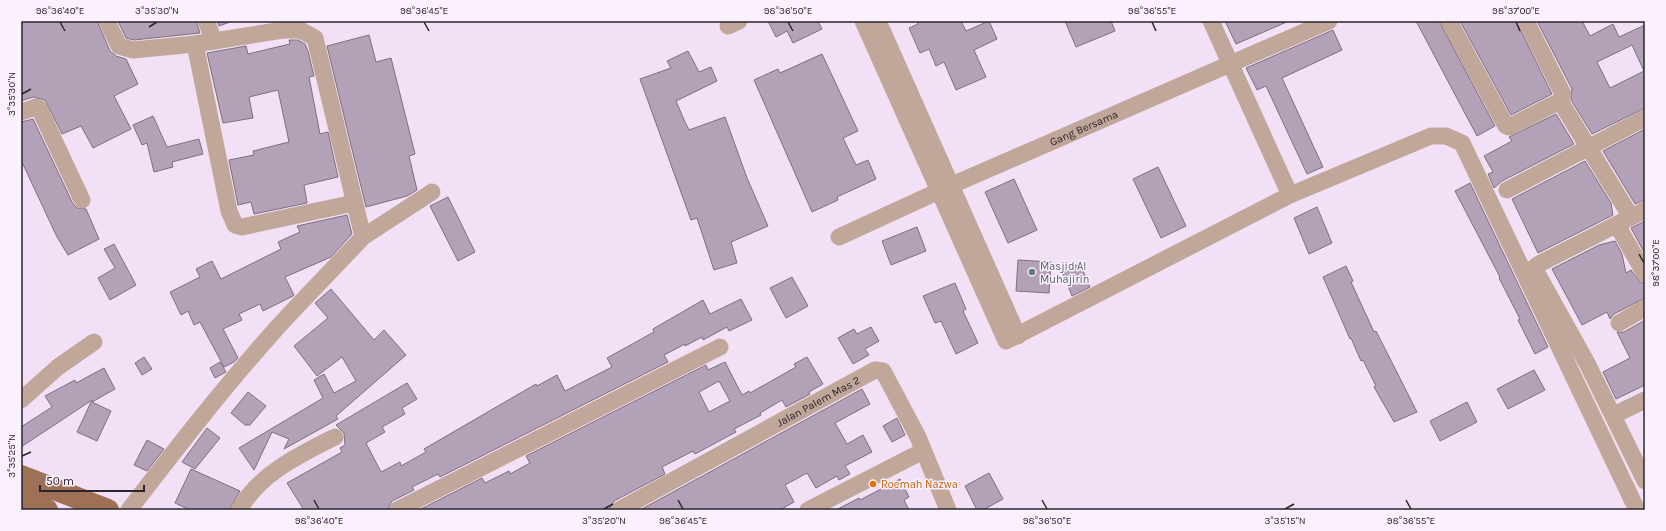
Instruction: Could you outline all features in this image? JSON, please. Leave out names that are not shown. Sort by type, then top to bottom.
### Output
[{"type":"main road","points":[[21,476],[108,510]]},
{"type":"main road","points":[[21,499],[46,510]]},
{"type":"street","points":[[106,21],[115,41],[124,48],[133,50],[214,41],[282,25],[300,30],[315,38],[363,237]]},
{"type":"street","points":[[206,21],[214,41]]},
{"type":"street","points":[[863,21],[878,32],[911,113],[983,274],[1018,336],[1290,196],[1431,136],[1446,136],[1462,143],[1637,510]]},
{"type":"street","points":[[1211,21],[1290,196]]},
{"type":"street","name":"Gang Bersama","points":[[839,237],[945,188],[1232,65],[1329,21]]},
{"type":"street","points":[[1449,21],[1506,126],[1509,127],[1518,124],[1560,101],[1563,94],[1526,21]]},
{"type":"street","points":[[195,44],[229,211],[235,225],[242,227],[354,203]]},
{"type":"street","points":[[1560,101],[1590,147],[1631,217],[1645,274]]},
{"type":"street","points":[[21,112],[36,107],[39,108],[82,200]]},
{"type":"street","points":[[1507,190],[1645,118]]},
{"type":"street","points":[[129,510],[178,445],[274,331],[334,266],[363,237],[432,192]]},
{"type":"street","points":[[1631,217],[1539,264],[1534,268],[1614,415],[1640,455],[1645,481]]},
{"type":"street","points":[[1619,322],[1645,308]]},
{"type":"street","points":[[21,400],[58,367],[94,342]]},
{"type":"street","points":[[397,510],[720,347]]},
{"type":"street","name":"Jalan Palem Mas 2","points":[[619,510],[875,370],[883,371],[918,437],[948,510]]},
{"type":"street","points":[[1614,415],[1645,400]]},
{"type":"street","points":[[239,510],[247,496],[261,480],[335,437]]},
{"type":"street","points":[[808,510],[923,451]]},
{"type":"building","points":[[21,21],[97,21],[110,51],[116,56],[126,59],[138,84],[114,96],[131,129],[93,148],[81,126],[62,134],[45,100],[33,97],[21,101]]},
{"type":"building","points":[[118,21],[196,21],[200,33],[134,40],[126,38]]},
{"type":"building","points":[[217,21],[230,21],[230,22],[219,26]]},
{"type":"building","points":[[768,21],[818,21],[822,29],[793,43],[787,31],[776,37]]},
{"type":"building","points":[[917,21],[961,21],[966,31],[989,21],[997,39],[974,50],[986,77],[956,90],[944,62],[936,66],[929,49],[920,53],[909,28],[918,24]]},
{"type":"building","points":[[1065,21],[1111,21],[1115,31],[1076,47]]},
{"type":"building","points":[[1225,21],[1289,21],[1236,44]]},
{"type":"building","points":[[1416,21],[1439,21],[1495,126],[1477,136]]},
{"type":"building","points":[[1460,21],[1516,21],[1552,94],[1511,115]]},
{"type":"building","points":[[1537,21],[1582,21],[1590,36],[1613,24],[1619,37],[1645,25],[1645,108],[1592,134],[1571,100],[1572,89]],"holes":[[[1632,45],[1644,71],[1610,88],[1597,62]]]},
{"type":"building","points":[[1333,30],[1342,50],[1282,78],[1323,167],[1307,174],[1266,86],[1257,90],[1246,68]]},
{"type":"building","points":[[369,35],[376,62],[391,58],[415,154],[409,156],[417,190],[407,196],[366,207],[327,46]]},
{"type":"building","points":[[289,40],[298,40],[305,44],[308,51],[314,76],[309,77],[320,134],[328,132],[338,177],[304,185],[307,203],[254,214],[251,202],[238,205],[229,160],[254,155],[253,151],[289,142],[278,90],[249,97],[253,118],[223,123],[207,53],[246,46],[248,54],[290,44]]},
{"type":"building","points":[[688,51],[699,72],[711,67],[717,81],[676,101],[685,122],[689,130],[725,117],[747,178],[768,226],[731,242],[737,263],[714,270],[697,218],[691,220],[640,79],[671,68],[667,61]]},
{"type":"building","points":[[822,54],[858,131],[843,138],[856,165],[868,160],[876,179],[837,197],[838,200],[812,212],[754,80],[778,69],[780,73]]},
{"type":"building","points":[[1556,114],[1574,144],[1502,181],[1494,188],[1488,174],[1493,172],[1484,156],[1512,141],[1509,137]]},
{"type":"building","points":[[153,116],[167,147],[199,139],[203,154],[172,162],[173,167],[154,172],[147,143],[142,145],[133,125]]},
{"type":"building","points":[[33,119],[73,204],[77,208],[86,209],[99,239],[68,255],[57,237],[21,160],[21,122]]},
{"type":"building","points":[[1645,129],[1645,200],[1635,204],[1603,151]]},
{"type":"building","points":[[1585,161],[1611,203],[1613,215],[1538,253],[1512,199]]},
{"type":"building","points":[[1158,167],[1186,226],[1161,238],[1133,179]]},
{"type":"building","points":[[1014,179],[1037,230],[1008,243],[985,192]]},
{"type":"building","points":[[1470,183],[1548,347],[1535,354],[1518,320],[1520,319],[1499,278],[1500,277],[1455,191]]},
{"type":"building","points":[[448,197],[475,252],[458,261],[430,206]]},
{"type":"building","points":[[1317,207],[1332,243],[1309,254],[1294,218]]},
{"type":"building","points":[[347,215],[352,234],[331,257],[285,277],[294,295],[293,296],[263,311],[260,304],[239,314],[242,320],[223,329],[238,358],[234,362],[224,367],[200,322],[194,325],[188,311],[181,315],[170,292],[200,277],[196,269],[212,261],[221,279],[281,249],[278,242],[300,232],[297,226]]},
{"type":"building","points":[[1645,221],[1645,254],[1631,228]]},
{"type":"building","points":[[917,227],[926,251],[891,265],[882,241]]},
{"type":"building","points":[[1615,241],[1622,254],[1626,273],[1631,270],[1640,282],[1645,284],[1645,298],[1614,314],[1610,319],[1607,312],[1582,325],[1552,269],[1599,245]]},
{"type":"building","points":[[114,244],[136,285],[110,300],[98,278],[115,268],[104,249]]},
{"type":"building","points":[[1018,260],[1051,262],[1049,293],[1016,291]]},
{"type":"building","points":[[1080,264],[1090,287],[1072,296],[1062,271]]},
{"type":"building","points":[[1346,266],[1353,281],[1351,282],[1374,332],[1376,331],[1417,412],[1394,422],[1374,387],[1376,386],[1363,360],[1361,361],[1351,338],[1350,339],[1323,277]]},
{"type":"building","points":[[792,277],[808,306],[786,318],[770,288]]},
{"type":"building","points":[[955,283],[966,309],[963,311],[978,343],[956,354],[941,321],[935,323],[923,296]]},
{"type":"building","points":[[331,289],[374,340],[384,330],[406,355],[336,416],[338,419],[284,449],[289,439],[272,432],[254,470],[239,448],[323,398],[314,380],[324,374],[334,393],[356,381],[342,357],[317,376],[294,346],[328,318],[315,303]]},
{"type":"building","points":[[741,299],[752,320],[729,331],[727,327],[703,340],[702,337],[685,346],[685,344],[664,355],[668,362],[440,477],[438,474],[412,487],[414,490],[392,501],[387,510],[304,510],[287,483],[342,452],[340,448],[345,445],[344,433],[336,425],[407,383],[417,399],[402,408],[405,414],[382,427],[385,432],[366,443],[381,472],[400,462],[401,466],[426,452],[424,449],[536,384],[537,386],[557,375],[565,391],[612,367],[607,358],[654,332],[653,329],[703,300],[710,314]]},
{"type":"building","points":[[1645,320],[1645,385],[1616,399],[1603,372],[1630,358],[1617,332],[1624,332]]},
{"type":"building","points":[[871,327],[879,341],[865,349],[869,355],[853,364],[838,338],[854,329],[857,334]]},
{"type":"building","points":[[144,357],[152,369],[142,375],[135,363]]},
{"type":"building","points":[[807,357],[823,384],[809,392],[810,394],[786,407],[782,400],[760,413],[761,415],[734,429],[736,432],[695,454],[693,451],[662,467],[665,474],[614,501],[609,510],[419,510],[482,478],[485,483],[509,471],[510,474],[530,463],[526,456],[706,365],[708,370],[725,362],[742,395],[749,391],[750,393],[796,367],[794,364]],"holes":[[[719,381],[730,401],[709,412],[699,392]]]},
{"type":"building","points":[[220,362],[226,372],[215,378],[210,368]]},
{"type":"building","points":[[104,368],[115,389],[92,402],[111,411],[97,441],[77,432],[92,400],[21,447],[21,427],[52,407],[45,396],[75,380],[76,383]]},
{"type":"building","points":[[1534,370],[1545,390],[1508,409],[1497,389]]},
{"type":"building","points":[[862,389],[870,404],[835,423],[847,444],[863,435],[872,452],[845,466],[850,474],[839,480],[837,476],[816,488],[807,473],[785,485],[794,502],[780,510],[640,510]]},
{"type":"building","points":[[248,392],[266,406],[250,425],[245,425],[231,413]]},
{"type":"building","points":[[1467,402],[1477,422],[1440,441],[1430,421]]},
{"type":"building","points":[[897,418],[905,435],[892,442],[883,426]]},
{"type":"building","points":[[207,428],[220,438],[195,469],[182,462]]},
{"type":"building","points":[[147,440],[164,449],[147,471],[134,465]]},
{"type":"building","points":[[191,469],[240,491],[229,510],[190,510],[175,503]]},
{"type":"building","points":[[989,473],[1003,499],[983,510],[977,510],[965,486]]},
{"type":"building","points":[[900,479],[909,497],[904,500],[909,510],[836,510],[859,498],[860,500]]},
{"type":"place","name":"Masjid Al Muhajirin","points":[[1032,272]]},
{"type":"place","name":"Roemah Nazwa","points":[[873,484]]}]
